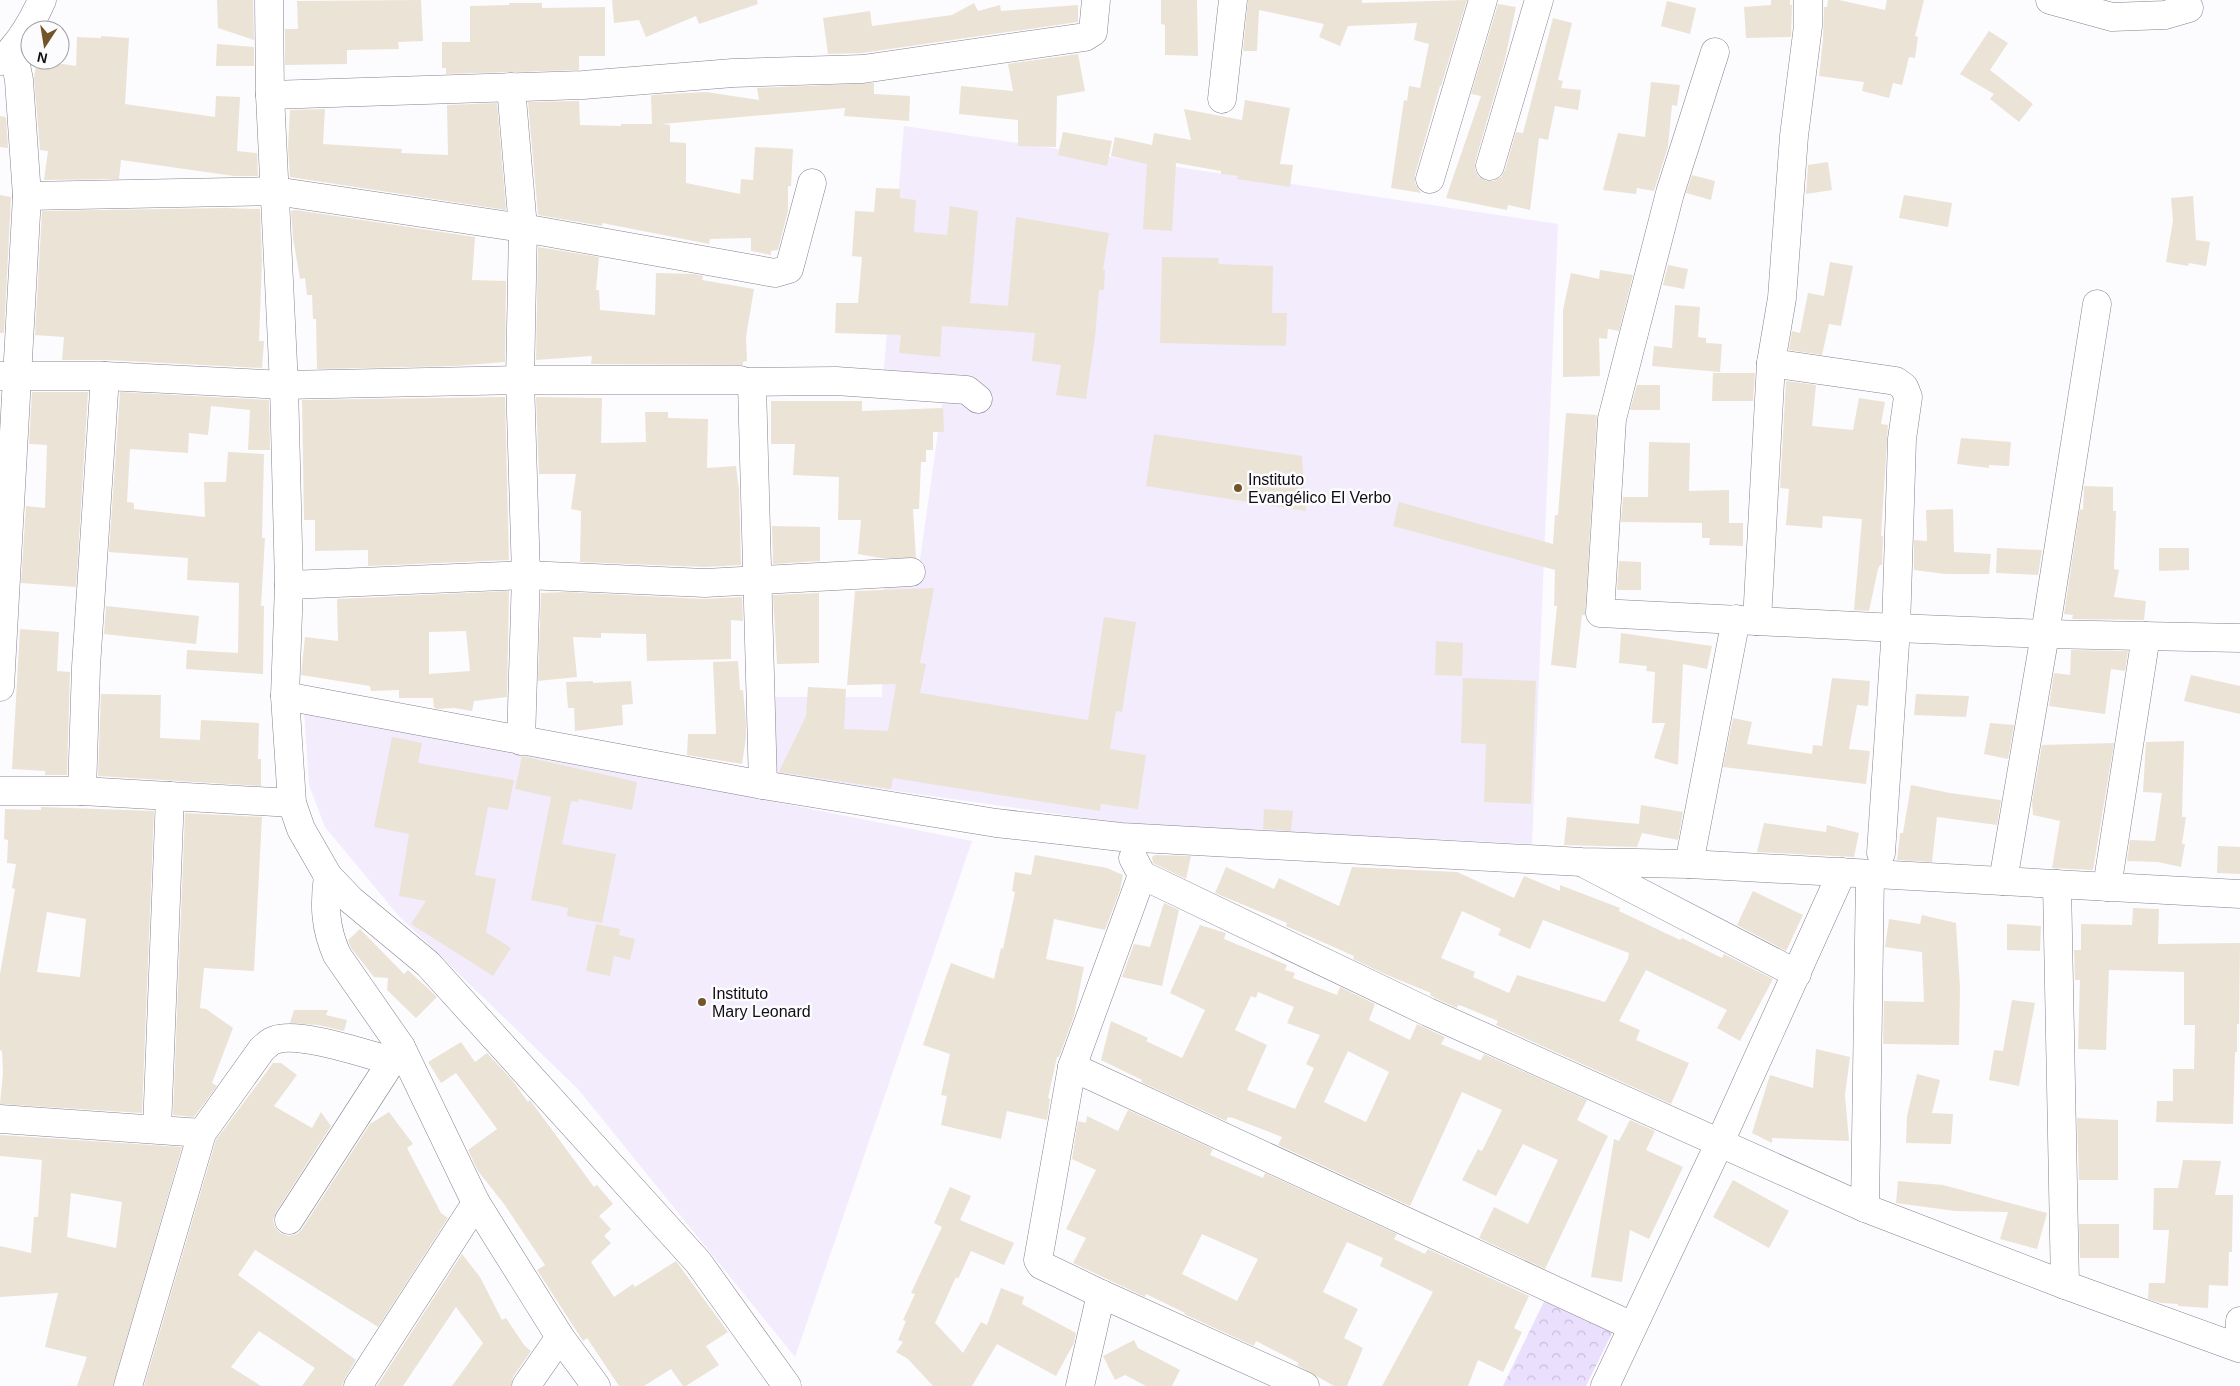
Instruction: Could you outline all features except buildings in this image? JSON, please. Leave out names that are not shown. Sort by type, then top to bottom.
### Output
[{"type":"street","points":[[0,687],[8,376],[27,196],[19,80],[7,56],[34,20],[42,0]]},
{"type":"street","points":[[269,0],[270,95],[284,385],[289,584],[286,696],[292,803],[300,829],[328,876],[351,900],[428,964],[698,1262],[787,1386]]},
{"type":"street","points":[[270,95],[583,85],[733,73],[863,69],[1084,36],[1093,32],[1096,0]]},
{"type":"street","points":[[1222,99],[1232,0]]},
{"type":"street","points":[[1430,179],[1482,0]]},
{"type":"street","points":[[1490,166],[1539,0]]},
{"type":"street","points":[[1689,864],[1746,620],[1771,363],[1782,298],[1794,136],[1808,26],[1808,0]]},
{"type":"street","points":[[2050,0],[2112,17],[2165,15],[2189,8]]},
{"type":"street","points":[[1716,52],[1670,193],[1612,419],[1599,612],[1602,614],[1896,628],[2045,634],[2240,638]]},
{"type":"street","points":[[511,87],[523,228],[520,380],[526,575],[521,741]]},
{"type":"street","points":[[27,196],[275,191],[523,228],[775,273],[789,269],[812,183]]},
{"type":"street","points":[[2002,881],[2045,634],[2097,304]]},
{"type":"street","points":[[1771,363],[1896,381],[1904,387],[1908,397],[1902,439],[1896,628],[1876,864],[1865,1208]]},
{"type":"street","points":[[8,376],[105,376],[284,385],[520,380],[869,382],[966,390],[978,399]]},
{"type":"street","points":[[82,791],[86,667],[105,376]]},
{"type":"street","points":[[747,382],[752,385],[762,785]]},
{"type":"street","points":[[289,584],[526,575],[705,583],[910,572]]},
{"type":"street","points":[[2107,887],[2146,636]]},
{"type":"street","points":[[286,696],[762,785],[996,823],[1121,837],[1582,862],[1689,864],[1842,872],[1876,864],[2002,881],[2240,894]]},
{"type":"street","points":[[0,791],[82,791],[292,803]]},
{"type":"street","points":[[157,1129],[170,796]]},
{"type":"street","points":[[1121,837],[1142,874],[1428,1012],[1865,1208],[2066,1285],[2239,1348],[2240,1321]]},
{"type":"street","points":[[1582,862],[1797,974]]},
{"type":"street","points":[[1605,1386],[1720,1142],[1842,872]]},
{"type":"street","points":[[1142,874],[1072,1067],[1038,1260],[1042,1265],[1101,1294],[1305,1386]]},
{"type":"street","points":[[328,876],[325,899],[326,920],[330,941],[337,955],[396,1054],[476,1203],[560,1337],[596,1386]]},
{"type":"street","points":[[2058,884],[2066,1285]]},
{"type":"street","points":[[128,1386],[202,1133],[262,1048],[274,1040],[291,1038],[396,1054]]},
{"type":"street","points":[[289,1220],[396,1054]]},
{"type":"street","points":[[1072,1067],[1632,1326]]},
{"type":"street","points":[[0,1118],[202,1133]]},
{"type":"street","points":[[358,1386],[476,1203]]},
{"type":"street","points":[[1080,1386],[1101,1294]]},
{"type":"street","points":[[526,1386],[560,1337]]},
{"type":"shaded area","name":"Instituto Evangélico El Verbo","points":[[904,126],[1558,224],[1532,844],[1128,824],[770,773],[768,697],[882,697],[884,580],[917,581],[943,397],[882,392]]},
{"type":"shaded area","name":"Instituto Mary Leonard","points":[[304,708],[972,841],[795,1357],[578,1089],[398,915],[325,827],[309,785]]},
{"type":"green space","points":[[1549,1291],[1617,1323],[1586,1386],[1503,1386]]},
{"type":"place","name":"Instituto Evangélico El Verbo","points":[[1238,488]]},
{"type":"place","name":"Instituto Mary Leonard","points":[[702,1002]]}]
